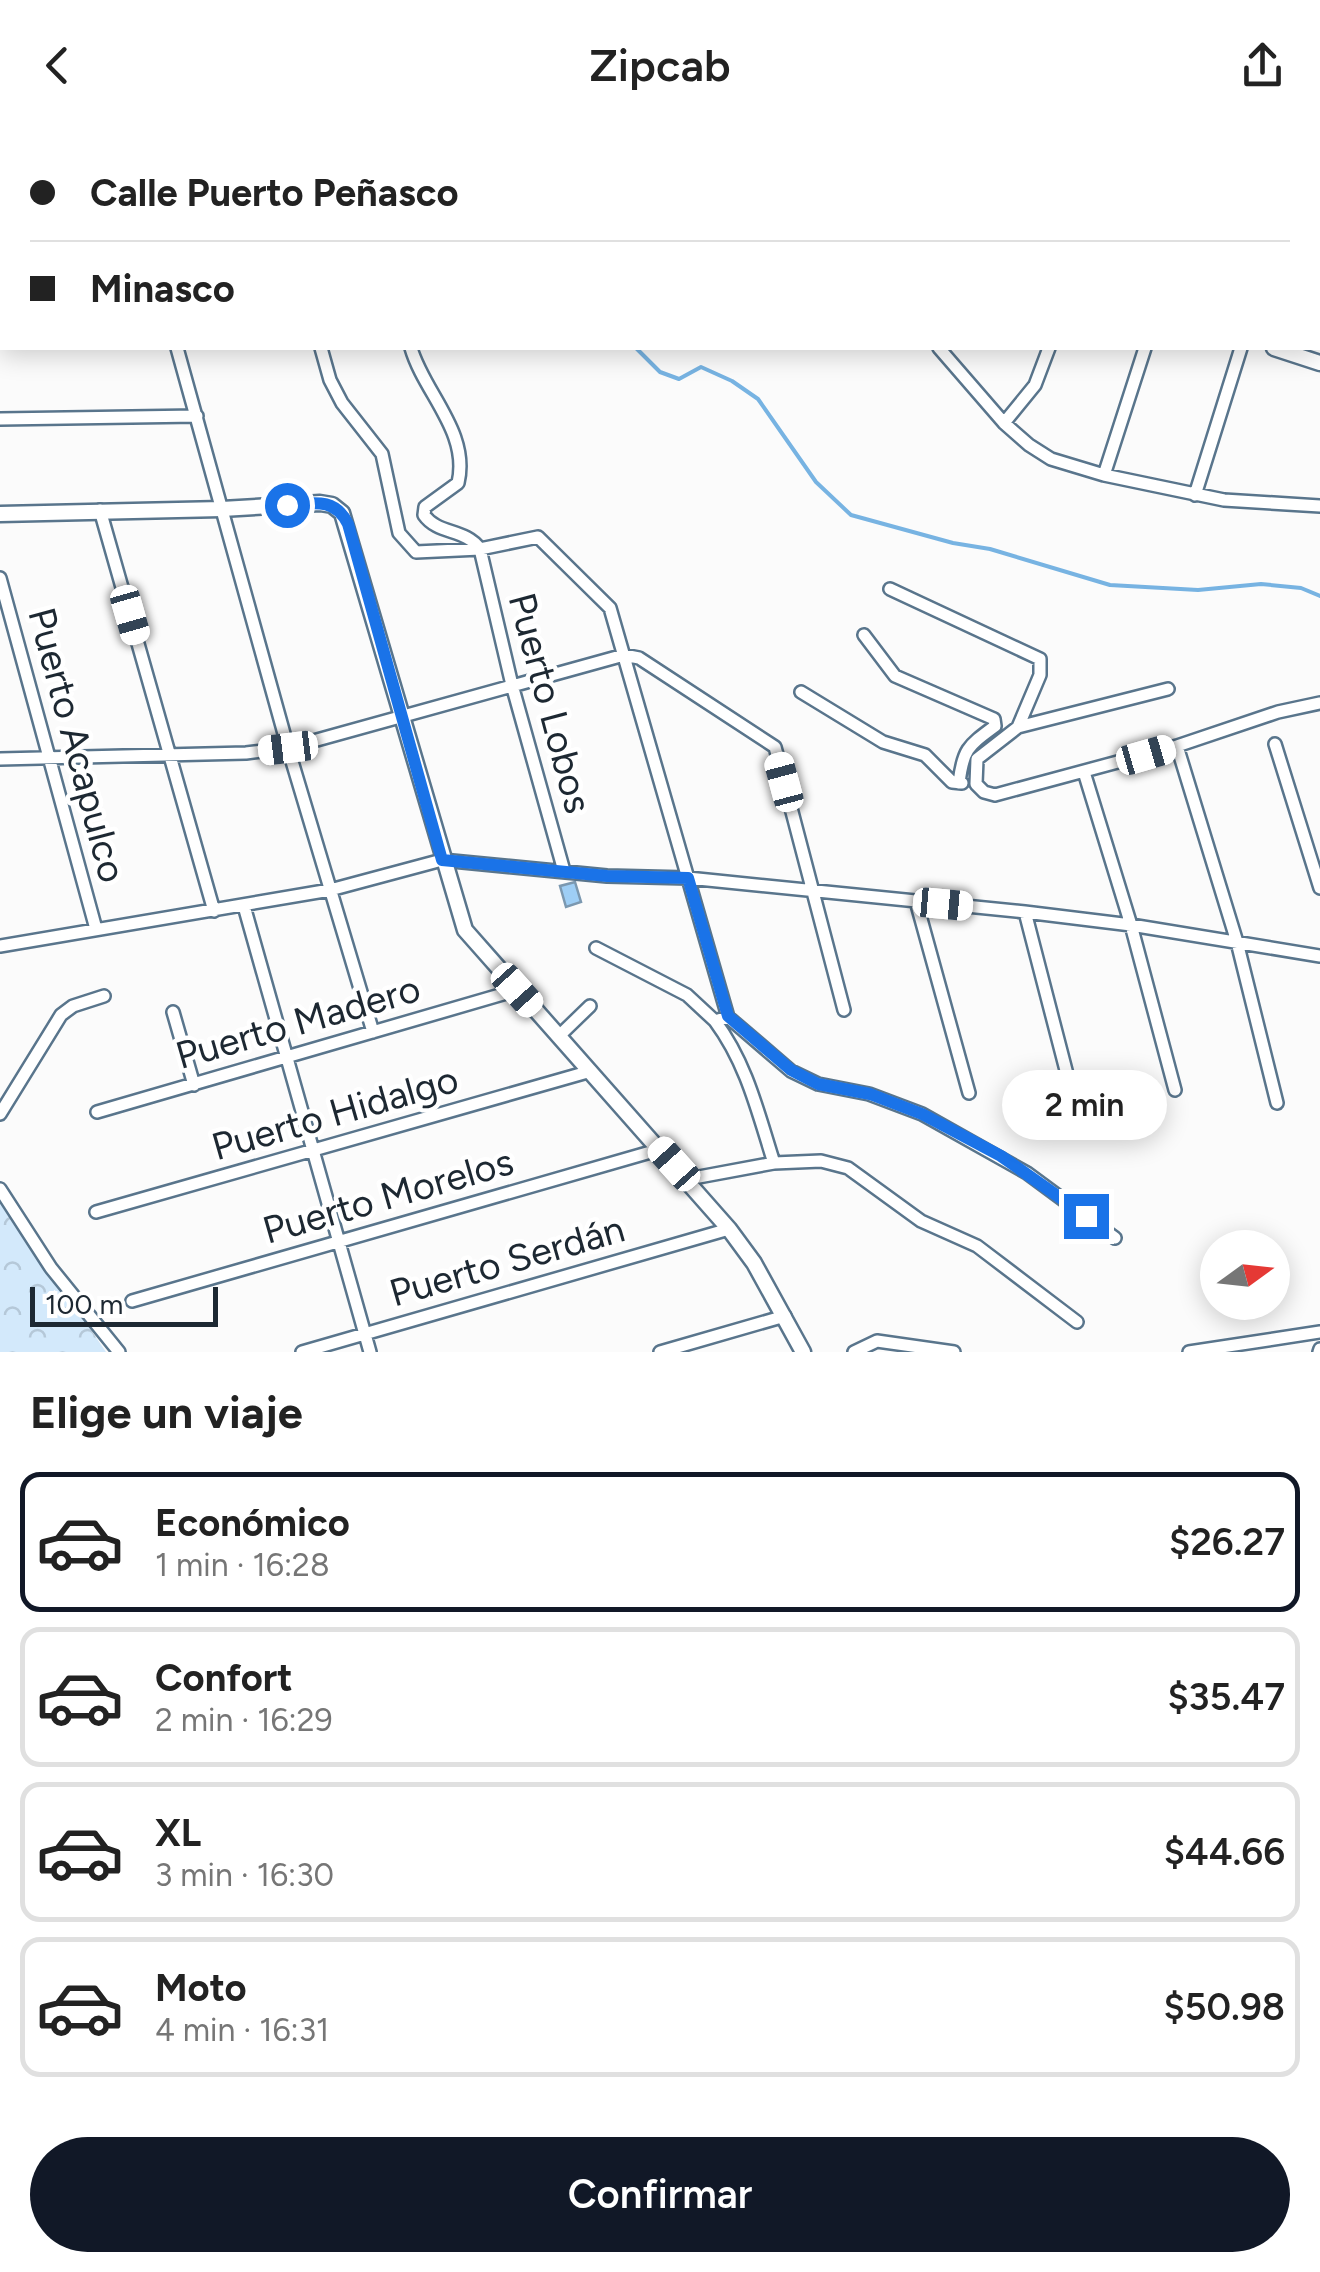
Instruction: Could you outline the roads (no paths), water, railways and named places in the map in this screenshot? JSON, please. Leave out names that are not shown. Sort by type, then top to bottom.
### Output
[{"type":"street","points":[[179,350],[288,748],[373,1032]]},
{"type":"street","points":[[322,350],[342,403],[382,454],[399,533],[405,543],[416,552],[480,549],[538,537],[610,608],[688,878],[721,1019],[744,1070],[774,1163]]},
{"type":"street","points":[[412,350],[452,429],[460,476],[458,483],[425,507],[424,515],[430,524],[466,534],[480,549]]},
{"type":"street","points":[[941,350],[1004,423],[1028,445],[1052,459],[1104,475],[1224,500],[1320,506]]},
{"type":"street","points":[[1004,423],[1035,385],[1048,350]]},
{"type":"street","points":[[1104,475],[1144,350]]},
{"type":"street","points":[[1196,495],[1240,350]]},
{"type":"street","points":[[1280,350],[1320,363]]},
{"type":"street","points":[[0,419],[197,416]]},
{"type":"street","points":[[0,514],[320,503],[332,504],[342,512],[465,930],[729,1229],[754,1263],[804,1352]]},
{"type":"street","points":[[100,510],[214,910]]},
{"type":"street","name":"Puerto Lobos","points":[[480,549],[512,685],[564,871]]},
{"type":"street","name":"Puerto Acapulco","points":[[0,578],[96,929]]},
{"type":"street","points":[[890,589],[1040,659],[1040,675],[1018,727]]},
{"type":"street","points":[[864,635],[895,676],[994,720],[994,726],[969,745],[962,756],[959,783]]},
{"type":"street","points":[[0,759],[246,753],[288,748],[624,655],[639,658],[774,747],[844,1010]]},
{"type":"street","points":[[976,784],[977,759],[1018,727],[1168,690]]},
{"type":"street","points":[[801,692],[883,742],[925,756],[952,782],[976,784],[995,795],[1320,703]]},
{"type":"street","points":[[1275,744],[1320,888]]},
{"type":"street","points":[[1178,746],[1278,1103]]},
{"type":"street","points":[[1084,772],[1131,925],[1175,1090]]},
{"type":"street","points":[[0,946],[330,890],[442,860],[607,876],[688,878],[1025,912],[1320,956]]},
{"type":"street","points":[[916,901],[969,1093]]},
{"type":"street","points":[[244,906],[370,1352]]},
{"type":"street","points":[[1025,912],[1075,1105]]},
{"type":"street","points":[[596,948],[679,990],[791,1070],[818,1084],[898,1104],[938,1122],[1028,1173],[1115,1238]]},
{"type":"street","name":"Puerto Madero","points":[[96,1112],[517,990]]},
{"type":"street","points":[[0,1114],[61,1015],[73,1006],[104,996]]},
{"type":"street","points":[[559,1036],[590,1006]]},
{"type":"street","points":[[174,1012],[194,1085]]},
{"type":"street","name":"Puerto Hidalgo","points":[[96,1212],[591,1071]]},
{"type":"street","name":"Puerto Morelos","points":[[132,1301],[660,1149]]},
{"type":"street","points":[[688,1179],[774,1163],[821,1161],[848,1168],[921,1221],[977,1246],[1076,1322]]},
{"type":"street","points":[[0,1189],[50,1268],[118,1352]]},
{"type":"street","name":"Puerto Serdán","points":[[302,1352],[729,1229]]},
{"type":"street","points":[[660,1352],[785,1316]]},
{"type":"street","points":[[1189,1352],[1238,1348],[1320,1332]]},
{"type":"street","points":[[854,1352],[880,1346],[954,1352]]},
{"type":"waterway","points":[[638,350],[660,372],[679,379],[701,367],[758,399],[816,482],[851,515],[990,549],[1110,585],[1198,590],[1261,584],[1301,588],[1320,596]]}]
